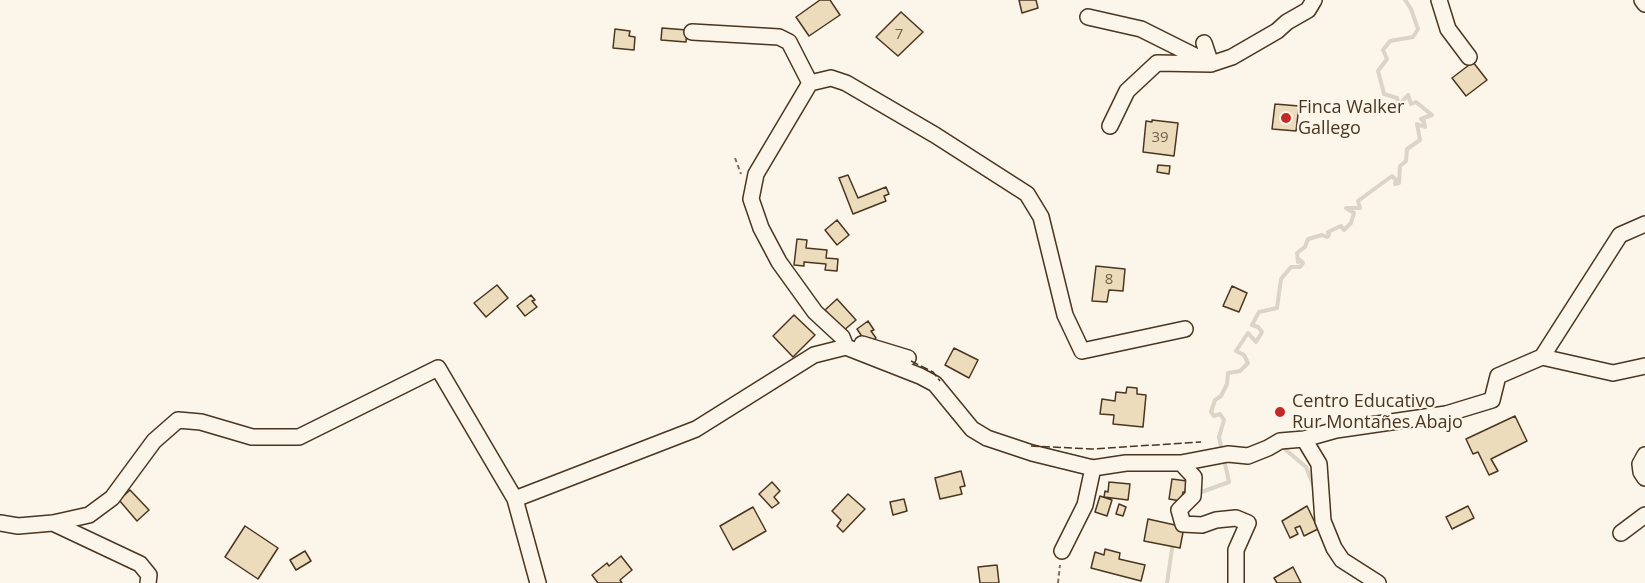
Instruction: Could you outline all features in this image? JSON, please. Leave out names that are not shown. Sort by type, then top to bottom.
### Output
[{"type":"street","points":[[1110,126],[1127,91],[1157,63],[1211,64],[1232,57],[1308,10],[1314,0]]},
{"type":"street","points":[[1439,0],[1448,29],[1468,57]]},
{"type":"street","points":[[1642,0],[1645,4]]},
{"type":"street","points":[[1088,17],[1141,30],[1211,64]]},
{"type":"street","points":[[692,32],[778,37],[789,42],[810,83]]},
{"type":"street","points":[[1204,43],[1211,64]]},
{"type":"street","points":[[1185,329],[1082,351],[1065,315],[1041,217],[1028,194],[935,135],[846,83],[831,78],[810,83],[756,174],[751,199],[761,228],[785,271],[815,312],[844,342],[935,384],[972,429],[987,438],[1032,453],[1093,468],[1126,463],[1181,463],[1228,454],[1248,456],[1274,444],[1336,430],[1446,414],[1492,400],[1498,376],[1542,357],[1620,234],[1645,224]]},
{"type":"street","points":[[515,499],[696,429],[814,355],[844,342],[908,358]]},
{"type":"street","points":[[1542,357],[1613,373],[1645,366]]},
{"type":"street","points":[[0,523],[18,526],[53,524],[89,515],[112,498],[154,441],[178,420],[201,422],[252,437],[299,437],[438,368],[515,499],[538,583]]},
{"type":"street","points":[[1304,439],[1319,464],[1323,521],[1328,537],[1342,560],[1377,583]]},
{"type":"street","points":[[1645,455],[1640,464],[1645,478]]},
{"type":"street","points":[[1181,463],[1194,477],[1193,496],[1179,510],[1183,524],[1202,525],[1216,520],[1236,518],[1248,523],[1236,550],[1236,583]]},
{"type":"street","points":[[1062,551],[1086,505],[1093,468]]},
{"type":"street","points":[[1621,533],[1645,514]]},
{"type":"street","points":[[53,524],[140,564],[149,575],[148,583]]},
{"type":"path","points":[[1058,583],[1062,551]]},
{"type":"building","points":[[820,0],[830,0],[840,15],[809,36],[796,17]]},
{"type":"building","points":[[1019,0],[1036,0],[1038,8],[1022,13]]},
{"type":"building","points":[[901,12],[923,32],[898,56],[876,37]]},
{"type":"building","points":[[662,28],[687,30],[686,42],[661,40]]},
{"type":"building","points":[[615,29],[630,31],[629,36],[635,37],[634,50],[613,48]]},
{"type":"building","points":[[1473,62],[1487,80],[1466,96],[1452,78]]},
{"type":"building","name":"Finca Walker Gallego","points":[[1275,104],[1299,106],[1296,131],[1272,129]]},
{"type":"building","points":[[1152,120],[1178,123],[1174,156],[1143,152],[1146,121],[1152,122]]},
{"type":"building","points":[[1158,165],[1170,166],[1169,174],[1157,172]]},
{"type":"building","points":[[848,175],[858,198],[886,187],[889,194],[884,196],[886,201],[853,214],[839,178]]},
{"type":"building","points":[[837,220],[849,235],[837,245],[825,230]]},
{"type":"building","points":[[797,239],[807,240],[806,248],[827,250],[826,258],[838,259],[837,271],[825,270],[826,264],[804,262],[804,266],[794,265]]},
{"type":"building","points":[[1096,266],[1125,269],[1123,291],[1109,290],[1107,302],[1092,301]]},
{"type":"building","points":[[497,285],[508,298],[486,317],[474,303]]},
{"type":"building","points":[[1232,286],[1247,293],[1239,312],[1223,306]]},
{"type":"building","points":[[531,295],[537,307],[525,316],[517,306]]},
{"type":"building","points":[[837,299],[856,320],[843,331],[825,310]]},
{"type":"building","points":[[794,315],[815,335],[793,357],[773,336]]},
{"type":"building","points":[[868,321],[876,338],[867,344],[857,329]]},
{"type":"building","points":[[954,348],[978,360],[969,378],[945,365]]},
{"type":"building","points":[[1127,387],[1137,388],[1137,394],[1146,395],[1143,427],[1113,424],[1114,415],[1100,414],[1102,399],[1115,401],[1116,392],[1126,393]]},
{"type":"building","points":[[1515,416],[1527,441],[1491,459],[1498,471],[1489,475],[1478,452],[1473,454],[1466,439]]},
{"type":"building","points":[[961,471],[965,486],[960,487],[962,494],[940,499],[935,478]]},
{"type":"building","points":[[1172,479],[1187,481],[1181,501],[1169,499]]},
{"type":"building","points":[[772,482],[780,491],[774,497],[779,503],[772,508],[759,494]]},
{"type":"building","points":[[1109,482],[1130,484],[1128,500],[1104,497],[1105,491],[1108,492]]},
{"type":"building","points":[[130,490],[149,510],[137,521],[119,500]]},
{"type":"building","points":[[848,494],[865,509],[843,532],[837,526],[841,520],[832,511]]},
{"type":"building","points":[[1100,496],[1112,500],[1107,516],[1095,512]]},
{"type":"building","points":[[904,499],[907,511],[893,515],[890,502]]},
{"type":"building","points":[[1119,504],[1126,507],[1123,516],[1116,514]]},
{"type":"building","points":[[1307,506],[1318,529],[1304,536],[1300,526],[1295,528],[1298,534],[1290,538],[1282,521]]},
{"type":"building","points":[[1468,506],[1474,518],[1452,529],[1446,517]]},
{"type":"building","points":[[753,507],[766,531],[733,550],[720,526]]},
{"type":"building","points":[[1148,519],[1184,527],[1180,548],[1144,541]]},
{"type":"building","points":[[245,526],[278,548],[258,579],[225,557]]},
{"type":"building","points":[[1105,549],[1120,553],[1119,559],[1145,565],[1141,581],[1091,568],[1095,552],[1104,555]]},
{"type":"building","points":[[305,551],[311,561],[296,570],[290,560]]},
{"type":"building","points":[[621,556],[632,570],[620,580],[622,583],[598,583],[592,575],[607,563],[609,566]]},
{"type":"building","points":[[997,565],[999,583],[980,583],[978,567]]},
{"type":"building","points":[[1293,567],[1301,583],[1277,583],[1274,578]]},
{"type":"waterway","points":[[1222,451],[1219,437],[1224,420],[1220,414],[1214,416],[1211,412],[1215,400],[1221,396],[1227,384],[1228,373],[1240,371],[1248,363],[1244,355],[1236,351],[1248,333],[1256,342],[1262,332],[1258,327],[1252,325],[1259,312],[1277,308],[1281,279],[1291,267],[1300,267],[1303,263],[1300,260],[1298,262],[1297,253],[1305,247],[1308,239],[1322,235],[1327,237],[1328,232],[1341,226],[1344,230],[1351,223],[1354,213],[1346,208],[1360,208],[1358,201],[1392,176],[1396,180],[1395,184],[1399,183],[1400,166],[1406,161],[1407,149],[1420,140],[1417,124],[1425,127],[1421,119],[1432,115],[1416,102],[1411,104],[1408,95],[1399,105],[1397,98],[1384,94],[1378,71],[1387,59],[1383,50],[1390,41],[1413,37],[1418,29],[1405,0]]},
{"type":"waterway","points":[[1280,445],[1306,467],[1314,487]]},
{"type":"waterway","points":[[1196,494],[1229,482],[1224,459]]},
{"type":"waterway","points":[[1167,583],[1173,542]]},
{"type":"fence","points":[[911,361],[933,372],[940,381]]},
{"type":"fence","points":[[1031,446],[1092,449],[1201,442]]},
{"type":"place","name":"Finca Walker Gallego","points":[[1286,118]]},
{"type":"place","name":"Centro Educativo Rur Montañes Abajo","points":[[1280,412]]}]
